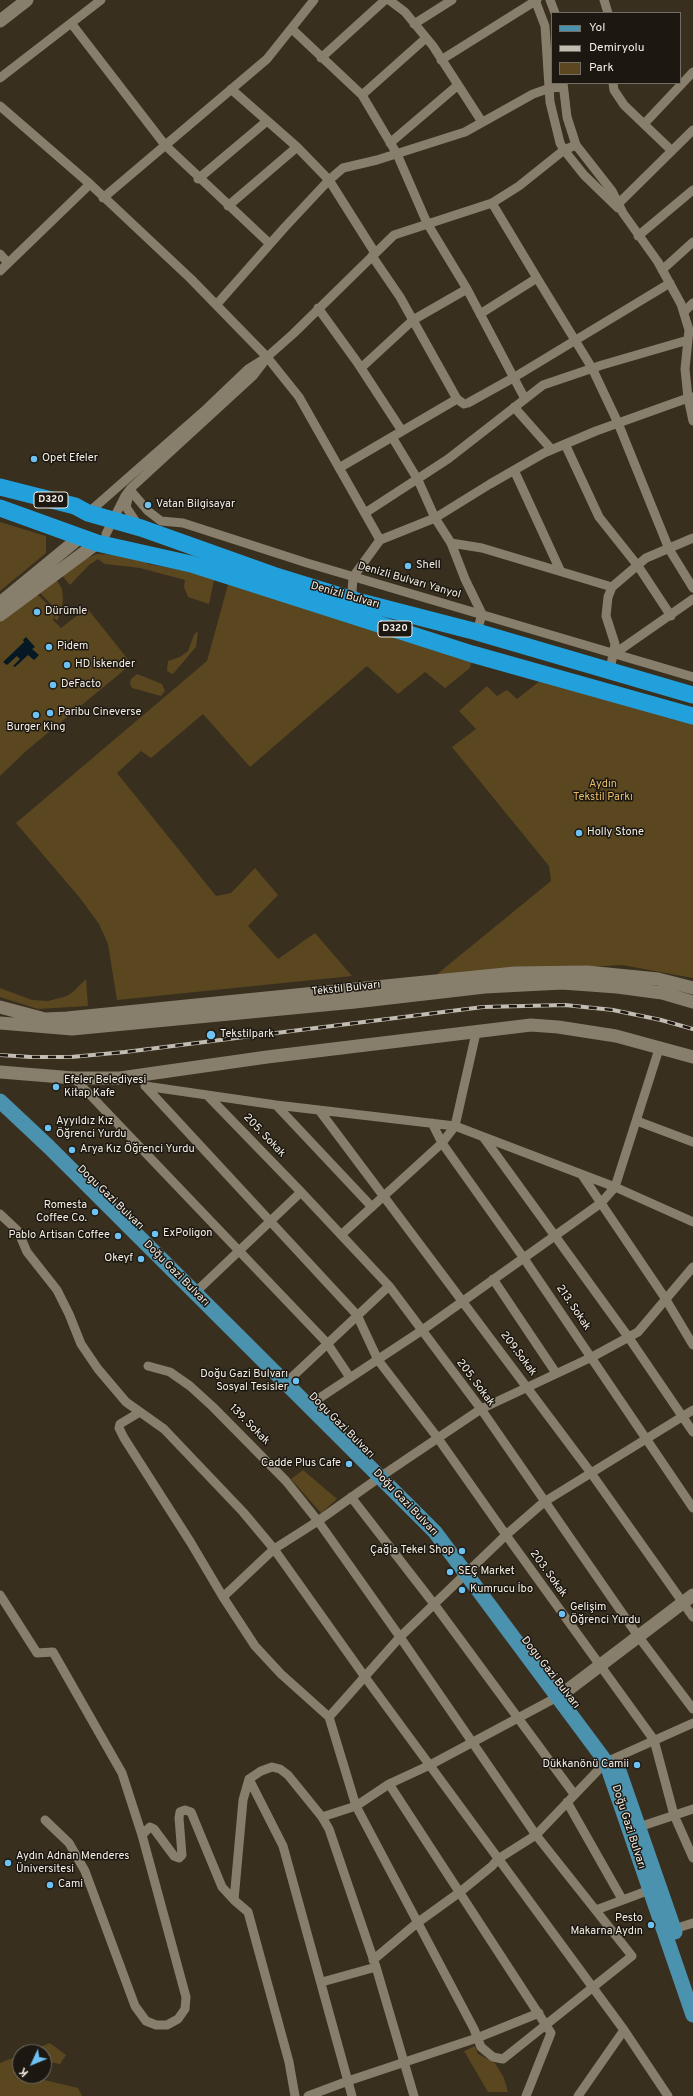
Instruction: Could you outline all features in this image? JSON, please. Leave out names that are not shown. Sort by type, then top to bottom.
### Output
[{"type":"highway","name":"Denizli Bulvarı","points":[[0,487],[75,506],[101,525],[191,564],[472,654],[693,716]]},
{"type":"highway","name":"Denizli Bulvarı","points":[[0,508],[79,538],[101,525],[141,528],[273,574],[357,601],[477,632],[612,662],[693,695]]},
{"type":"highway","points":[[79,538],[76,524],[82,516],[101,525]]},
{"type":"main road","points":[[0,21],[27,0]]},
{"type":"main road","points":[[0,616],[101,525]]},
{"type":"main road","points":[[0,603],[79,538]]},
{"type":"main road","name":"Tekstil Bulvarı","points":[[4,1008],[45,1019],[67,1018],[515,973],[588,972],[658,979],[693,988]]},
{"type":"main road","name":"Tekstil Bulvarı","points":[[3,1023],[72,1029],[355,1002],[485,987],[562,983],[618,986],[662,993],[693,1002]]},
{"type":"main road","points":[[3,1023],[10,1018],[4,1008]]},
{"type":"main road","points":[[0,1072],[74,1078],[120,1078],[267,1057],[476,1033],[498,1028],[525,1026],[558,1027],[616,1036],[659,1049],[693,1057]]},
{"type":"main road","name":"Dogu Gazi Bulvarı","points":[[0,1090],[198,1290]]},
{"type":"main road","name":"Doğu Gazi Bulvarı","points":[[2,1105],[49,1147],[292,1382],[383,1474],[435,1532],[468,1572],[610,1760],[654,1889],[693,2015]]},
{"type":"main road","name":"Dogu Gazi Bulvarı","points":[[292,1382],[315,1400],[383,1474]]},
{"type":"main road","points":[[561,1695],[688,1599]]},
{"type":"main road","points":[[610,1760],[639,1827],[654,1889],[674,1929],[693,1984]]},
{"type":"street","points":[[0,78],[101,0]]},
{"type":"street","points":[[103,198],[267,59],[314,0]]},
{"type":"street","points":[[321,58],[385,0]]},
{"type":"street","points":[[388,0],[405,12],[426,38],[482,122]]},
{"type":"street","points":[[414,24],[452,0]]},
{"type":"street","points":[[441,60],[536,0],[545,26],[550,102],[564,150],[584,175],[623,214]]},
{"type":"street","points":[[550,0],[555,12]]},
{"type":"street","points":[[604,0],[608,12]]},
{"type":"street","points":[[71,23],[165,145],[198,179],[270,244]]},
{"type":"street","points":[[292,29],[321,58],[362,95],[397,154],[427,223],[467,289],[525,399]]},
{"type":"street","points":[[362,95],[426,38]]},
{"type":"street","points":[[644,124],[693,72]]},
{"type":"street","points":[[613,84],[614,90],[624,105],[672,151]]},
{"type":"street","points":[[390,143],[458,85]]},
{"type":"street","points":[[217,304],[329,180],[343,168],[397,154],[465,132],[533,94],[563,85],[567,117],[576,145],[612,190],[623,214],[662,270],[684,312],[689,330],[685,369],[693,421]]},
{"type":"street","points":[[231,89],[297,147],[329,180],[413,320],[457,399],[464,404],[513,378],[670,283]]},
{"type":"street","points":[[0,106],[90,184],[103,198],[145,235],[217,304],[267,357],[299,397],[380,540]]},
{"type":"street","points":[[198,179],[267,121]]},
{"type":"street","points":[[618,204],[693,130]]},
{"type":"street","points":[[101,525],[130,490],[253,376],[267,357],[394,235],[492,203],[519,186],[564,150],[576,145]]},
{"type":"street","points":[[228,206],[297,147]]},
{"type":"street","points":[[0,271],[90,184]]},
{"type":"street","points":[[638,236],[693,190]]},
{"type":"street","points":[[492,203],[576,339],[592,368],[618,423],[669,549],[693,588]]},
{"type":"street","points":[[662,270],[693,242]]},
{"type":"street","points":[[0,254],[8,263]]},
{"type":"street","points":[[480,314],[537,278]]},
{"type":"street","points":[[361,368],[413,320],[467,289]]},
{"type":"street","points":[[684,312],[693,303]]},
{"type":"street","points":[[318,308],[361,368],[402,431]]},
{"type":"street","points":[[365,513],[418,480],[448,459],[543,385],[592,368],[688,340]]},
{"type":"street","points":[[101,525],[204,412],[248,369],[267,357]]},
{"type":"street","points":[[357,601],[352,592],[353,577],[380,540],[435,518],[514,470],[565,444],[618,423],[690,398]]},
{"type":"street","points":[[339,468],[457,399]]},
{"type":"street","points":[[514,407],[552,450]]},
{"type":"street","points":[[392,437],[418,480],[435,518],[451,543],[465,579],[482,614],[477,632]]},
{"type":"street","points":[[565,444],[599,517],[638,566],[671,616]]},
{"type":"street","points":[[514,470],[560,570]]},
{"type":"street","points":[[130,490],[126,507],[132,519],[141,528]]},
{"type":"street","name":"Denizli Bulvarı Yanyol","points":[[130,490],[148,511],[161,521],[183,523],[353,577],[482,614],[612,662],[693,677]]},
{"type":"street","points":[[612,662],[615,644],[606,616],[608,597],[612,587],[646,558],[693,538]]},
{"type":"street","points":[[451,543],[482,548],[560,570],[612,587]]},
{"type":"street","points":[[612,662],[693,599]]},
{"type":"street","points":[[341,1235],[442,1143],[455,1126],[476,1033]]},
{"type":"street","points":[[315,1400],[349,1376],[378,1360],[421,1331],[601,1203],[615,1187],[659,1049]]},
{"type":"street","name":"203. Sokak","points":[[134,1076],[146,1086],[357,1314],[378,1360],[437,1437],[654,1740],[674,1815],[693,1858]]},
{"type":"street","points":[[74,1078],[327,1343],[349,1376]]},
{"type":"street","points":[[146,1086],[276,1105],[455,1126],[615,1187],[693,1222]]},
{"type":"street","name":"205. Sokak","points":[[208,1096],[389,1286],[421,1331],[481,1409],[638,1636],[693,1709]]},
{"type":"street","points":[[276,1105],[372,1207]]},
{"type":"street","name":"209.Sokak","points":[[319,1110],[688,1599],[693,1617]]},
{"type":"street","points":[[637,1121],[693,1142]]},
{"type":"street","name":"213. Sokak","points":[[432,1124],[442,1143],[524,1257],[693,1508]]},
{"type":"street","points":[[484,1138],[629,1338],[693,1432]]},
{"type":"street","points":[[582,1175],[665,1298],[693,1344]]},
{"type":"street","points":[[198,1290],[272,1222],[301,1192]]},
{"type":"street","points":[[0,1214],[18,1231],[27,1252],[57,1290],[69,1314],[81,1344],[98,1369],[126,1402],[164,1429],[243,1512],[274,1549],[365,1677],[624,2030],[668,2096]]},
{"type":"street","points":[[223,1597],[274,1549],[318,1521],[437,1437],[481,1409],[592,1357],[638,1332],[665,1298],[693,1267]]},
{"type":"street","points":[[493,1279],[556,1373]]},
{"type":"street","points":[[292,1382],[327,1343],[389,1286]]},
{"type":"street","name":"139. Sokak","points":[[148,1366],[170,1372],[203,1397],[286,1481],[318,1521],[400,1637],[536,1835],[632,1956],[592,1987]]},
{"type":"street","points":[[329,1717],[400,1637],[506,1535],[544,1502],[693,1410]]},
{"type":"street","points":[[140,1412],[120,1424],[119,1428],[192,1543],[223,1597],[255,1646],[281,1674],[329,1717],[356,1806],[481,2047],[492,2057],[500,2060],[592,1987]]},
{"type":"street","points":[[351,1497],[434,1604],[574,1794]]},
{"type":"street","points":[[0,1595],[37,1653],[53,1652],[122,1773],[142,1835],[186,1997],[185,2009],[178,2019],[167,2025],[156,2025],[146,2021],[135,2006],[85,1871],[69,1843],[45,1820]]},
{"type":"street","points":[[322,1817],[356,1806],[390,1784],[430,1765],[561,1695]]},
{"type":"street","points":[[322,1982],[374,1963],[417,1923],[460,1892],[492,1866],[498,1858],[536,1835],[574,1794],[610,1760],[693,1723]]},
{"type":"street","points":[[234,1900],[242,1807],[249,1779],[261,1771],[272,1767],[280,1768],[288,1775],[322,1817],[329,1829],[374,1963],[414,2096]]},
{"type":"street","points":[[249,1779],[283,1846],[322,1982],[352,2096]]},
{"type":"street","points":[[390,1784],[551,2032],[526,2096]]},
{"type":"street","points":[[567,1802],[622,1899]]},
{"type":"street","points":[[639,1827],[693,1809]]},
{"type":"street","points":[[142,1835],[150,1827],[154,1829],[174,1856],[179,1858],[182,1855],[179,1818],[180,1812],[185,1810],[190,1812],[222,1887],[248,1912],[289,2062],[295,2096]]},
{"type":"street","points":[[596,1910],[622,1899],[654,1889]]},
{"type":"street","points":[[674,1929],[693,1923]]},
{"type":"street","points":[[308,2096],[348,2081],[477,2038],[539,2013]]},
{"type":"street","points":[[578,2096],[624,2030]]},
{"type":"green space","points":[[0,522],[46,536],[46,553],[0,591]]},
{"type":"green space","points":[[97,554],[126,555],[143,559],[148,564],[215,576],[209,604],[188,597],[184,587],[185,580],[140,568],[105,564],[98,559],[89,565],[70,585],[60,573],[77,562]]},
{"type":"green space","points":[[55,577],[62,589],[63,598],[62,609],[57,621],[54,618],[57,612],[55,608],[37,590]]},
{"type":"green space","points":[[229,581],[472,657],[470,668],[445,688],[425,672],[398,694],[367,666],[250,767],[203,714],[151,758],[141,751],[117,773],[216,896],[231,893],[255,868],[278,895],[248,926],[278,959],[315,933],[352,976],[117,1000],[108,944],[99,924],[80,898],[16,823],[207,661]]},
{"type":"green space","points":[[36,593],[55,612],[53,620],[61,628],[87,608],[130,662],[123,671],[26,751],[0,776],[0,619]]},
{"type":"green space","points":[[198,631],[196,647],[173,674],[167,671],[168,661],[180,657],[188,651],[194,635]]},
{"type":"green space","points":[[137,674],[162,684],[165,691],[161,696],[132,688],[130,683],[131,679]]},
{"type":"green space","name":"Aydın Tekstil Parkı","points":[[541,680],[693,724],[693,978],[622,965],[436,975],[551,881],[549,866],[452,747],[476,729],[459,711],[487,686],[497,696],[507,690],[517,699]]},
{"type":"green space","points":[[86,979],[88,1006],[38,1009],[0,997],[0,988],[32,1000],[48,1001],[67,996]]},
{"type":"green space","points":[[303,1470],[337,1499],[321,1513],[291,1479]]},
{"type":"green space","points":[[52,2044],[66,2055],[60,2064],[52,2062]]},
{"type":"green space","points":[[475,2046],[478,2054],[495,2063],[504,2078],[508,2092],[488,2092],[464,2051]]},
{"type":"green space","points":[[12,2058],[12,2084],[52,2084],[52,2082],[78,2088],[82,2096],[0,2096],[0,2063]]},
{"type":"water","points":[[26,637],[35,647],[32,649],[39,655],[34,660],[28,655],[15,667],[13,666],[20,659],[17,656],[7,665],[3,662],[24,642],[23,640]]},
{"type":"railway","points":[[0,1055],[71,1057],[125,1052],[483,1007],[565,1005],[613,1010],[661,1020],[693,1029]]},
{"type":"place","name":"Opet Efeler","points":[[34,459]]},
{"type":"place","name":"Vatan Bilgisayar","points":[[148,505]]},
{"type":"place","name":"Shell","points":[[408,566]]},
{"type":"place","name":"Dürümle","points":[[37,612]]},
{"type":"place","name":"Pidem","points":[[49,647]]},
{"type":"place","name":"HD İskender","points":[[67,665]]},
{"type":"place","name":"DeFacto","points":[[53,685]]},
{"type":"place","name":"Paribu Cineverse","points":[[50,713]]},
{"type":"place","name":"Burger King","points":[[36,715]]},
{"type":"place","name":"Holly Stone","points":[[579,833]]},
{"type":"place","name":"Tekstilpark","points":[[211,1035]]},
{"type":"place","name":"Efeler Belediyesi Kitap Kafe","points":[[56,1087]]},
{"type":"place","name":"Ayyıldız Kız Öğrenci Yurdu","points":[[48,1128]]},
{"type":"place","name":"Arya Kız Öğrenci Yurdu","points":[[72,1150]]},
{"type":"place","name":"Romesta Coffee Co.","points":[[95,1212]]},
{"type":"place","name":"ExPoligon","points":[[155,1234]]},
{"type":"place","name":"Pablo Artisan Coffee","points":[[118,1236]]},
{"type":"place","name":"Okeyf","points":[[141,1259]]},
{"type":"place","name":"Doğu Gazi Bulvarı Sosyal Tesisler","points":[[296,1381]]},
{"type":"place","name":"Cadde Plus Cafe","points":[[349,1464]]},
{"type":"place","name":"Çağla Tekel Shop","points":[[462,1551]]},
{"type":"place","name":"SEÇ Market","points":[[450,1572]]},
{"type":"place","name":"Kumrucu İbo","points":[[462,1590]]},
{"type":"place","name":"Gelişim Öğrenci Yurdu","points":[[562,1614]]},
{"type":"place","name":"Dükkanönü Camii","points":[[637,1765]]},
{"type":"place","name":"Aydın Adnan Menderes Üniversitesi","points":[[8,1863]]},
{"type":"place","name":"Cami","points":[[50,1885]]},
{"type":"place","name":"Pesto Makarna Aydın","points":[[651,1925]]}]
